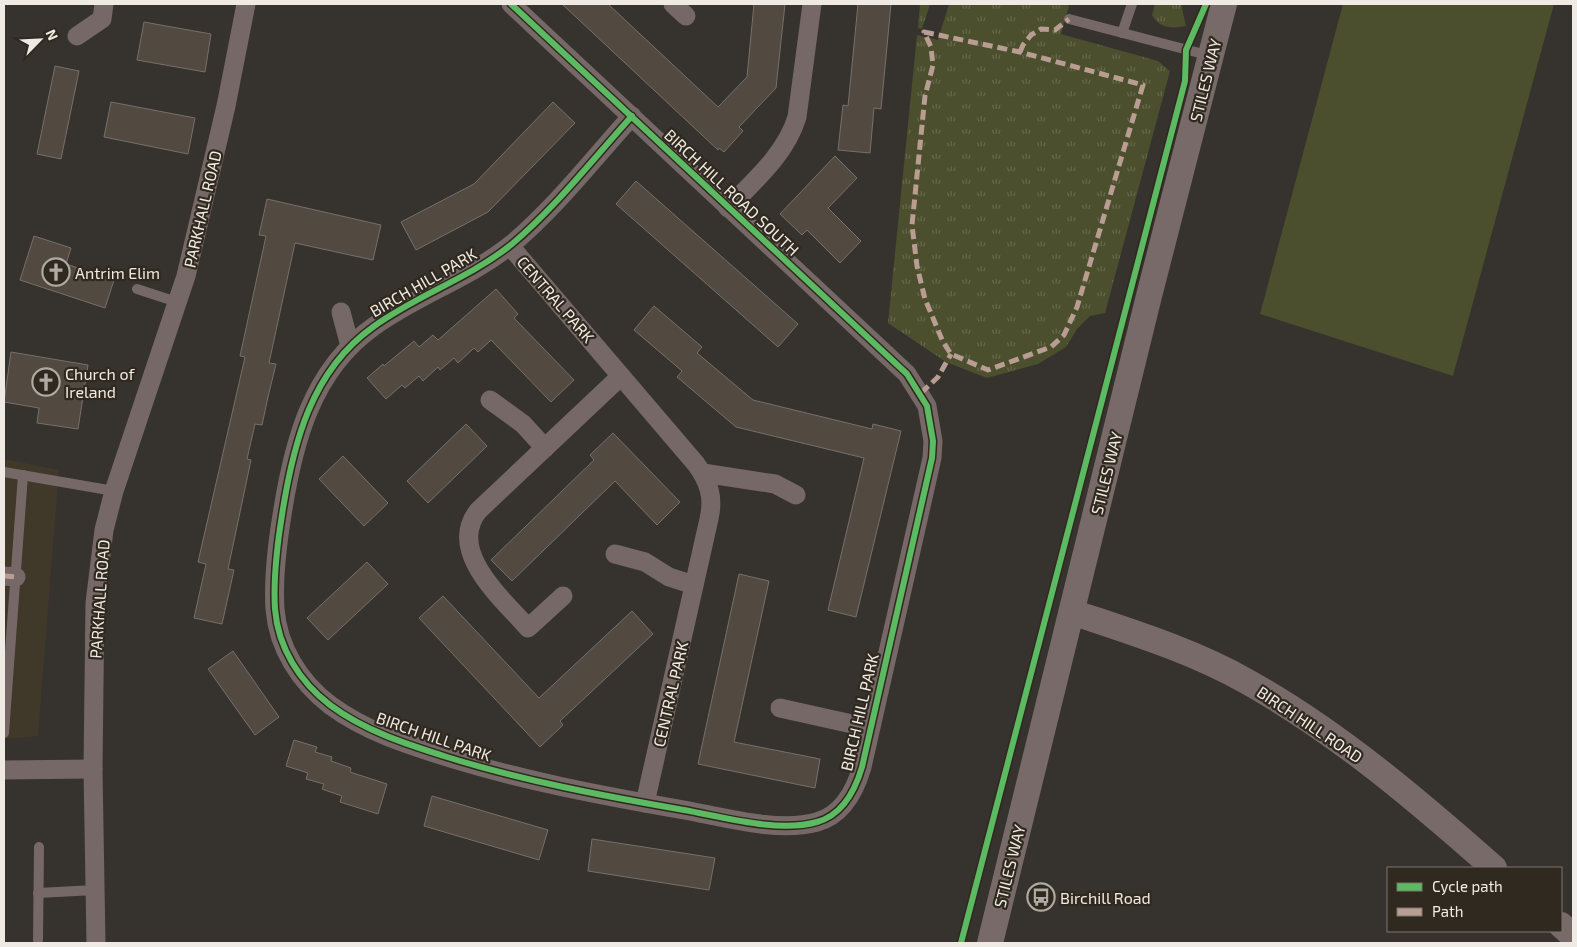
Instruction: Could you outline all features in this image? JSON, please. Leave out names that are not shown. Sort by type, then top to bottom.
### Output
[{"type":"main road","name":"STILES WAY","points":[[990,943],[1149,296],[1224,4]]},
{"type":"main road","name":"BIRCH HILL ROAD","points":[[1072,612],[1171,646],[1244,680],[1283,703],[1307,718],[1420,803],[1493,867]]},
{"type":"main road","points":[[1562,926],[1573,936]]},
{"type":"street","points":[[77,36],[102,19],[104,4]]},
{"type":"street","name":"PARKHALL ROAD","points":[[96,943],[95,603],[104,530],[114,491],[186,276],[223,116],[246,4]]},
{"type":"street","name":"BIRCH HILL ROAD SOUTH","points":[[511,4],[907,374],[927,406]]},
{"type":"street","points":[[728,208],[773,161],[792,131],[797,117],[812,4]]},
{"type":"street","name":"BIRCH HILL PARK","points":[[632,116],[536,222],[510,246],[485,262],[409,303],[371,328],[350,346],[332,368],[305,415],[292,454],[277,544],[275,613],[286,653],[298,673],[316,694],[333,708],[356,722],[390,738],[491,771],[645,803],[756,823],[789,826],[817,822],[831,816],[852,793],[862,768],[929,475],[933,441],[927,406]]},
{"type":"street","name":"CENTRAL PARK","points":[[510,246],[702,473],[710,492],[712,504],[645,803]]},
{"type":"street","points":[[341,312],[350,346]]},
{"type":"street","points":[[563,596],[528,628],[485,580],[476,566],[471,553],[470,526],[474,515],[621,376]]},
{"type":"street","points":[[490,400],[523,424],[545,448]]},
{"type":"street","points":[[702,473],[775,484],[796,495]]},
{"type":"street","points":[[615,554],[645,562],[669,577],[694,585]]},
{"type":"street","points":[[780,708],[870,728]]},
{"type":"street","points":[[4,770],[94,769]]},
{"type":"lane","points":[[1122,33],[1132,4]]},
{"type":"lane","points":[[1069,19],[1211,56]]},
{"type":"lane","points":[[137,289],[177,302]]},
{"type":"lane","points":[[4,472],[114,491]]},
{"type":"lane","points":[[4,732],[10,576],[24,475]]},
{"type":"lane","points":[[38,940],[39,847]]},
{"type":"lane","points":[[38,892],[95,890]]},
{"type":"shaded area","points":[[4,459],[59,470],[38,736],[4,739]]},
{"type":"green space","points":[[920,4],[930,4],[922,29],[918,28]]},
{"type":"green space","points":[[949,4],[1065,4],[1069,6],[1061,34],[1158,61],[1170,71],[1105,313],[1090,316],[1077,329],[1066,347],[1038,364],[987,378],[946,362],[888,323],[917,35],[938,40]]},
{"type":"green space","points":[[1155,4],[1181,4],[1186,26],[1171,27],[1158,23],[1152,15]]},
{"type":"green space","points":[[1343,4],[1554,4],[1453,376],[1260,314]]},
{"type":"building","points":[[562,4],[608,4],[718,107],[747,77],[754,4],[785,4],[776,88],[739,127],[743,131],[724,152],[719,148],[718,150]]},
{"type":"building","points":[[858,4],[891,4],[881,109],[874,108],[870,153],[838,150],[843,105],[848,106]]},
{"type":"building","points":[[144,22],[211,34],[205,72],[137,60]]},
{"type":"building","points":[[55,66],[79,71],[61,159],[37,154]]},
{"type":"building","points":[[111,102],[195,118],[188,154],[104,137]]},
{"type":"building","points":[[553,102],[575,123],[488,212],[416,250],[401,222],[474,184]]},
{"type":"building","points":[[835,156],[857,178],[828,208],[861,241],[840,263],[807,230],[802,235],[780,214]]},
{"type":"building","points":[[636,181],[798,324],[778,347],[616,204]]},
{"type":"building","points":[[267,199],[381,225],[373,260],[295,243],[269,363],[276,364],[262,425],[255,424],[247,459],[251,460],[228,569],[234,570],[222,624],[194,618],[206,564],[198,562],[245,357],[240,356],[266,236],[259,235]]},
{"type":"building","name":"Antrim Elim","points":[[34,236],[71,248],[66,264],[114,280],[105,308],[20,280]]},
{"type":"building","points":[[496,289],[518,314],[514,318],[574,380],[551,402],[491,340],[478,352],[474,348],[458,363],[454,358],[440,370],[438,367],[423,381],[419,376],[405,388],[402,385],[386,399],[367,378],[414,341],[419,347],[433,335],[438,340]]},
{"type":"building","points":[[654,306],[702,347],[697,353],[753,400],[872,429],[873,424],[901,431],[856,617],[828,610],[864,458],[736,427],[677,377],[682,371],[634,330]]},
{"type":"building","name":"Church of Ireland","points":[[11,352],[88,365],[78,429],[37,423],[39,408],[4,402]]},
{"type":"building","points":[[466,424],[487,446],[428,503],[407,481]]},
{"type":"building","points":[[613,433],[680,502],[657,525],[615,481],[512,581],[491,560],[594,460],[590,455]]},
{"type":"building","points":[[343,456],[388,503],[364,526],[319,479]]},
{"type":"building","points":[[367,562],[388,584],[328,640],[307,618]]},
{"type":"building","points":[[739,574],[769,581],[734,742],[820,759],[815,788],[698,764]]},
{"type":"building","points":[[443,596],[539,698],[632,611],[653,634],[560,721],[563,725],[540,747],[419,618]]},
{"type":"building","points":[[233,651],[279,717],[255,735],[208,669]]},
{"type":"building","points":[[294,740],[317,747],[315,752],[332,757],[331,761],[351,768],[350,772],[387,784],[378,814],[340,802],[342,796],[322,789],[324,784],[306,779],[308,773],[286,766]]},
{"type":"building","points":[[432,796],[548,830],[539,860],[424,826]]},
{"type":"building","points":[[592,839],[715,858],[709,890],[588,871]]},
{"type":"marked path","points":[[1020,52],[1031,35],[1041,29],[1055,30],[1069,19]]},
{"type":"marked path","points":[[924,32],[1020,52],[1143,85],[1077,307],[1064,335],[1051,347],[988,370],[951,354],[943,342],[925,299],[917,266],[912,225],[925,96],[933,65],[931,47],[924,32]]},
{"type":"marked path","points":[[921,393],[938,377],[951,354]]},
{"type":"marked path","points":[[4,576],[16,577]]},
{"type":"cycle path","points":[[511,4],[610,96],[660,143],[808,282],[907,374],[927,406],[933,441],[932,458],[862,767],[856,785],[846,801],[834,814],[817,822],[785,826],[733,820],[564,787],[476,766],[401,742],[357,722],[319,696],[292,663],[277,623],[275,609],[276,562],[282,515],[292,462],[308,411],[334,365],[352,345],[373,327],[407,305],[479,267],[512,244],[559,199],[617,132],[632,116]]},
{"type":"cycle path","points":[[961,943],[1185,81],[1186,50],[1206,4]]},
{"type":"place","name":"Antrim Elim","points":[[56,272]]},
{"type":"place","name":"Church of Ireland","points":[[46,382]]},
{"type":"place","name":"Birchill Road","points":[[1041,897]]}]
